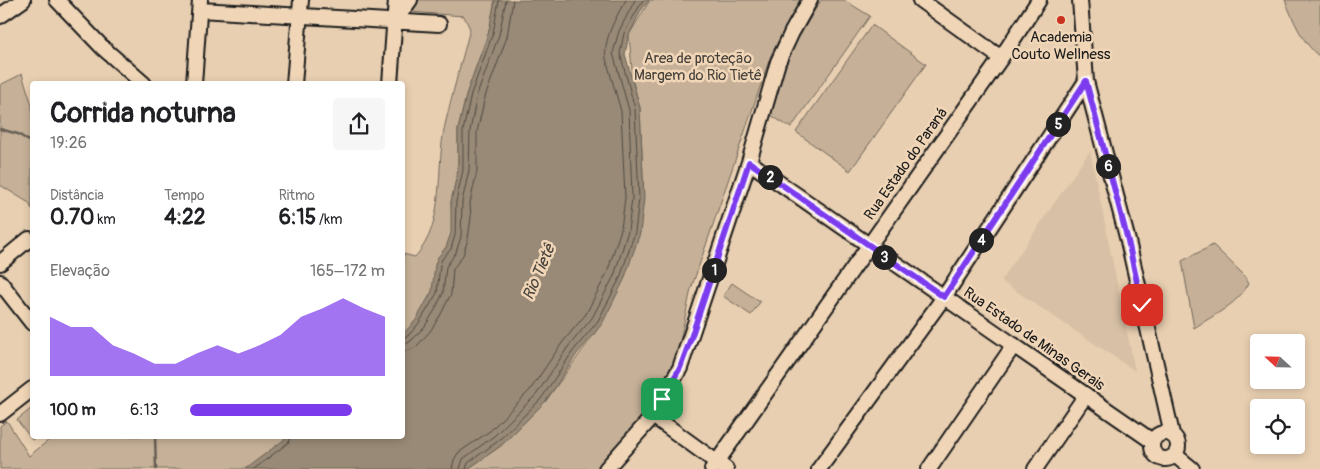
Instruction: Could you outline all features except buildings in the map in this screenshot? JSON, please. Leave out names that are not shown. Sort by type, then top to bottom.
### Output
[{"type":"street","points":[[0,16],[23,0]]},
{"type":"street","points":[[57,0],[103,48],[141,81]]},
{"type":"street","points":[[294,81],[301,0]]},
{"type":"street","points":[[390,81],[396,0]]},
{"type":"street","points":[[394,21],[410,0]]},
{"type":"street","points":[[606,469],[653,416],[680,368],[749,162],[778,62],[810,0]]},
{"type":"street","points":[[920,0],[1001,58]]},
{"type":"street","name":"Rua Estado do Paraná","points":[[718,467],[869,246],[1001,58],[1039,0]]},
{"type":"street","points":[[1080,0],[1086,81],[1128,241],[1172,434]]},
{"type":"street","points":[[194,81],[200,5],[300,17],[439,24]]},
{"type":"street","points":[[820,469],[944,297],[1086,81]]},
{"type":"street","name":"Rua Estado de Minas Gerais","points":[[749,162],[1152,441]]},
{"type":"street","points":[[0,263],[30,240]]},
{"type":"street","points":[[0,282],[30,320]]},
{"type":"street","points":[[929,469],[1014,345]]},
{"type":"street","points":[[0,414],[30,391]]},
{"type":"street","points":[[1035,469],[1086,395]]},
{"type":"street","points":[[653,416],[718,467]]},
{"type":"street","points":[[1168,432],[1172,434],[1177,439],[1179,446],[1175,455],[1155,463],[1152,441],[1158,434],[1168,432]]},
{"type":"street","points":[[1175,455],[1192,469]]},
{"type":"shaded area","points":[[1090,151],[1135,371],[1001,281]]},
{"type":"green space","points":[[417,0],[495,0],[489,31],[467,92],[458,130],[458,170],[451,202],[452,219],[461,222],[405,364],[405,254],[415,257],[425,243],[432,228],[436,211],[445,125],[470,29],[464,16],[410,12]]},
{"type":"green space","name":"Area de proteção Margem do Rio Tietê","points":[[650,0],[800,0],[771,55],[691,289],[675,365],[658,396],[644,415],[598,469],[468,469],[502,445],[545,402],[597,330],[641,221],[643,177],[640,108],[633,82],[629,35]]},
{"type":"green space","points":[[821,0],[844,0],[870,16],[791,128],[769,114],[791,50]]},
{"type":"green space","points":[[1285,0],[1320,0],[1320,57],[1304,39]]},
{"type":"green space","points":[[872,25],[926,64],[850,171],[796,132]]},
{"type":"green space","points":[[22,74],[30,99],[30,205],[0,185],[0,85]]},
{"type":"green space","points":[[1213,245],[1245,276],[1249,283],[1232,303],[1194,328],[1182,261]]},
{"type":"green space","points":[[732,283],[760,302],[751,315],[723,296]]},
{"type":"green space","points":[[30,410],[30,437],[17,420]]},
{"type":"green space","points":[[7,421],[29,456],[51,439],[343,439],[285,469],[0,469],[0,426]]},
{"type":"water","name":"Rio Tietê","points":[[495,0],[649,0],[640,12],[629,35],[625,54],[640,108],[644,199],[640,233],[624,280],[602,324],[577,354],[545,402],[502,445],[468,469],[245,469],[285,439],[405,439],[405,332],[416,320],[432,291],[435,264],[446,247],[451,233],[451,202],[458,170],[458,130],[467,92],[489,31]]},
{"type":"waterway","points":[[0,129],[18,134],[30,142]]},
{"type":"waterway","points":[[155,439],[156,469]]},
{"type":"place","name":"Academia Couto Wellness","points":[[1061,20]]},
{"type":"route","points":[[662,399],[680,368],[749,162],[944,297],[1086,81],[1128,241],[1142,305]]}]
